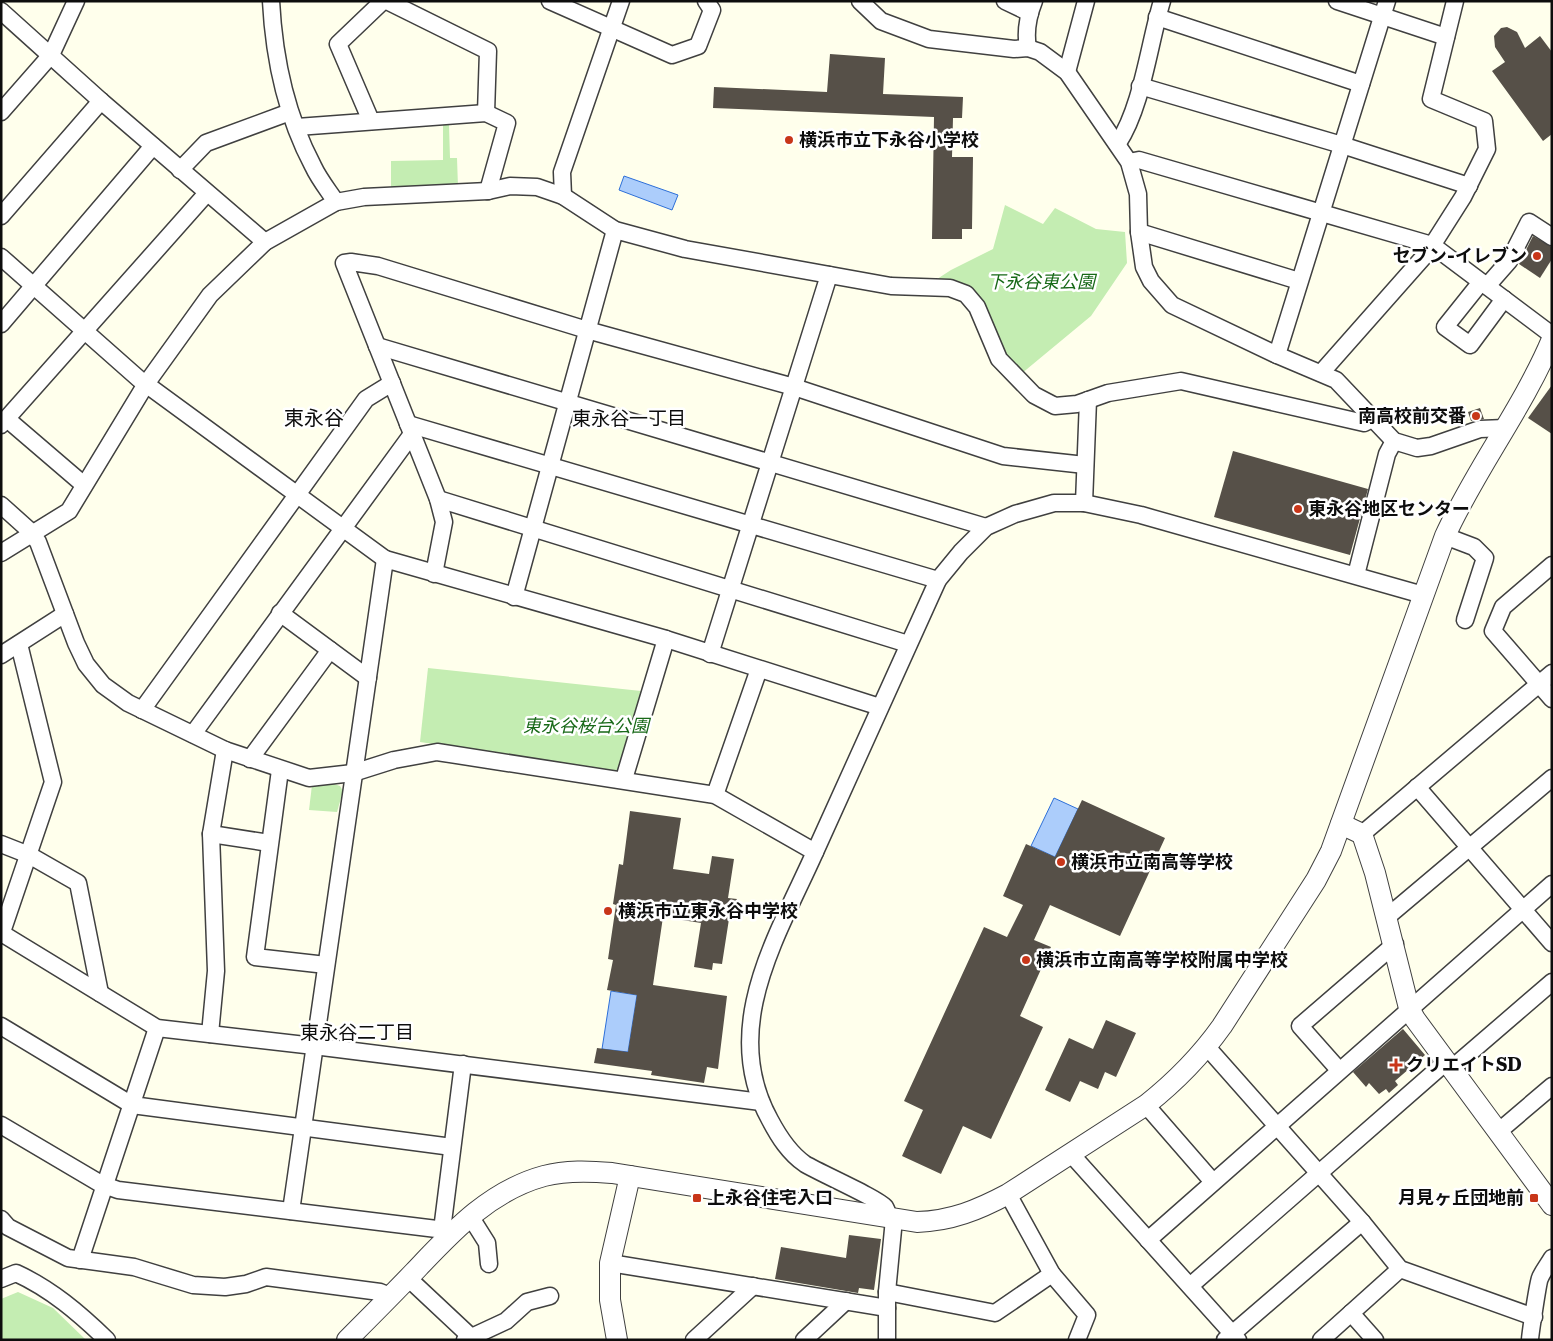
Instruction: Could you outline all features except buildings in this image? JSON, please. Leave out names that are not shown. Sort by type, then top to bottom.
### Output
[{"type":"street","points":[[1,112],[51,55],[76,1]]},
{"type":"street","points":[[272,1],[274,44],[293,120],[313,166],[336,202]]},
{"type":"street","points":[[371,121],[338,44],[385,1],[488,51],[486,113]]},
{"type":"street","points":[[550,1],[672,55],[698,46],[712,10],[706,1]]},
{"type":"street","points":[[562,196],[562,172],[621,1]]},
{"type":"street","points":[[860,1],[882,21],[929,39],[1014,49],[1028,48],[1040,52],[1067,72],[1118,143],[1129,162],[1138,194],[1139,232],[1144,267],[1151,281],[1172,305],[1277,356],[1336,380],[1394,441],[1417,448],[1431,446],[1480,429],[1505,428]]},
{"type":"street","points":[[1006,1],[1032,7],[1026,37],[1028,48]]},
{"type":"street","points":[[1067,72],[1086,1]]},
{"type":"street","points":[[1118,143],[1126,131],[1140,86],[1162,1]]},
{"type":"street","points":[[1337,1],[1384,9],[1446,37]]},
{"type":"street","points":[[1321,373],[1432,245],[1469,186],[1487,149],[1484,120],[1431,99],[1455,1]]},
{"type":"street","points":[[1277,356],[1384,9]]},
{"type":"street","points":[[1,11],[101,101],[265,242]]},
{"type":"street","points":[[1157,17],[1361,84]]},
{"type":"street","points":[[1140,86],[1342,145],[1469,186]]},
{"type":"street","points":[[1,216],[101,101]]},
{"type":"street","points":[[180,170],[206,143],[293,120],[371,121],[486,113],[507,122],[488,191]]},
{"type":"street","points":[[1,324],[153,146]]},
{"type":"street","points":[[1129,162],[1139,160],[1432,245],[1552,335]]},
{"type":"street","points":[[1,553],[69,511],[146,384],[210,295],[265,242],[336,202],[364,198],[488,191],[510,186],[537,187],[562,196],[615,230],[685,249],[891,286],[950,288],[966,294],[977,307],[999,358],[1034,395],[1055,406],[1077,404],[1108,393],[1181,381],[1364,423],[1372,419]]},
{"type":"street","points":[[84,485],[4,422],[208,193]]},
{"type":"street","points":[[1504,299],[1470,345],[1445,327],[1484,284],[1509,261],[1530,222],[1552,237]]},
{"type":"street","points":[[514,597],[615,230]]},
{"type":"street","points":[[1139,232],[1299,281]]},
{"type":"street","points":[[1,257],[146,384],[385,559],[666,639],[880,707]]},
{"type":"street","points":[[434,574],[444,522],[438,499],[344,263],[351,262],[378,266],[587,330],[794,387],[1003,456],[1085,465]]},
{"type":"street","points":[[710,654],[829,276]]},
{"type":"street","points":[[347,1340],[408,1278],[448,1230],[501,1194],[544,1176],[566,1172],[590,1171],[917,1222],[938,1221],[984,1207],[1008,1194],[1146,1105],[1166,1089],[1207,1046],[1256,976],[1316,880],[1331,851],[1445,536],[1457,510],[1533,381],[1552,339]]},
{"type":"street","points":[[377,346],[986,527]]},
{"type":"street","points":[[142,710],[366,399],[392,383]]},
{"type":"street","points":[[1084,503],[1088,400]]},
{"type":"street","points":[[410,429],[550,466],[938,580]]},
{"type":"street","points":[[193,734],[410,429]]},
{"type":"street","points":[[1356,575],[1387,454],[1394,441]]},
{"type":"street","points":[[438,499],[908,644]]},
{"type":"street","points":[[888,1340],[887,1300],[891,1218],[884,1206],[820,1174],[795,1156],[780,1138],[761,1102],[750,1066],[749,1028],[755,992],[815,852],[938,580],[961,552],[986,527],[1015,514],[1054,503],[1084,503],[1148,516],[1423,595]]},
{"type":"street","points":[[1,505],[38,542],[86,664],[102,685],[142,710],[226,750],[280,770],[309,778],[353,773],[394,760],[437,752],[624,779],[715,795],[815,852]]},
{"type":"street","points":[[1445,536],[1474,548],[1485,558],[1465,620]]},
{"type":"street","points":[[291,1211],[385,559]]},
{"type":"street","points":[[1552,566],[1503,607],[1493,631],[1552,699]]},
{"type":"street","points":[[1,654],[65,614]]},
{"type":"street","points":[[280,614],[368,678]]},
{"type":"street","points":[[624,779],[666,639]]},
{"type":"street","points":[[18,644],[53,782],[2,934],[157,1028],[761,1102]]},
{"type":"street","points":[[250,759],[330,650]]},
{"type":"street","points":[[715,795],[760,669]]},
{"type":"street","points":[[1362,834],[1552,673]]},
{"type":"street","points":[[210,1034],[216,971],[211,834],[226,750]]},
{"type":"street","points":[[280,770],[255,957],[326,965]]},
{"type":"street","points":[[1387,917],[1552,778]]},
{"type":"street","points":[[1417,787],[1552,943]]},
{"type":"street","points":[[1341,824],[1362,834],[1395,944],[1409,1008],[1414,1019],[1550,1198]]},
{"type":"street","points":[[211,834],[269,843]]},
{"type":"street","points":[[1,844],[29,855],[78,883],[100,994]]},
{"type":"street","points":[[1148,1240],[1409,1008],[1552,884]]},
{"type":"street","points":[[1339,1070],[1300,1026],[1395,944]]},
{"type":"street","points":[[1190,1286],[1319,1173],[1552,982]]},
{"type":"street","points":[[1,1026],[132,1105],[452,1147]]},
{"type":"street","points":[[80,1260],[157,1028]]},
{"type":"street","points":[[1207,1046],[1362,1222],[1400,1269],[1534,1317]]},
{"type":"street","points":[[448,1230],[452,1147],[463,1064]]},
{"type":"street","points":[[1498,1132],[1552,1086]]},
{"type":"street","points":[[1146,1105],[1213,1182]]},
{"type":"street","points":[[1,1125],[106,1186],[118,1190],[448,1230]]},
{"type":"street","points":[[1071,1154],[1190,1286],[1232,1338],[1362,1222]]},
{"type":"street","points":[[617,1340],[610,1300],[610,1263],[630,1176]]},
{"type":"street","points":[[1008,1194],[1052,1274],[1087,1315],[1077,1340]]},
{"type":"street","points":[[470,1216],[487,1243],[489,1264]]},
{"type":"street","points":[[1,1219],[8,1227],[68,1258],[134,1267],[194,1285],[224,1287],[246,1284],[266,1277],[380,1292],[390,1296]]},
{"type":"street","points":[[1527,1338],[1534,1317],[1539,1280],[1552,1258]]},
{"type":"street","points":[[610,1263],[846,1301],[887,1300],[995,1313],[1052,1274]]},
{"type":"street","points":[[1321,1340],[1400,1269]]},
{"type":"street","points":[[1,1278],[16,1273],[40,1284],[78,1312],[106,1340]]},
{"type":"street","points":[[408,1278],[468,1338],[506,1321],[527,1302],[550,1296]]},
{"type":"street","points":[[694,1340],[753,1286]]},
{"type":"street","points":[[804,1340],[846,1301]]},
{"type":"street","points":[[1351,1313],[1375,1340]]},
{"type":"green space","points":[[443,125],[449,125],[450,158],[457,158],[458,187],[391,188],[391,161],[443,160]]},
{"type":"green space","name":"下永谷東公園","points":[[1005,205],[1043,224],[1055,208],[1096,229],[1125,232],[1127,263],[1091,316],[1021,374],[1005,354],[990,316],[980,297],[969,287],[934,281],[951,270],[993,249]]},
{"type":"green space","name":"東永谷桜台公園","points":[[428,668],[641,691],[620,772],[420,742]]},
{"type":"green space","points":[[334,784],[340,786],[343,791],[337,812],[309,810],[312,785]]},
{"type":"green space","points":[[18,1292],[53,1308],[86,1340],[1,1340],[1,1299]]},
{"type":"water","points":[[624,176],[678,195],[672,210],[619,190]]},
{"type":"water","points":[[1054,798],[1078,809],[1055,857],[1031,846]]},
{"type":"water","points":[[611,991],[637,995],[628,1052],[602,1049]]},
{"type":"place","name":"横浜市立下永谷小学校","points":[[789,140]]},
{"type":"place","name":"セブン-イレブン","points":[[1537,256]]},
{"type":"place","name":"南高校前交番","points":[[1476,416]]},
{"type":"place","name":"東永谷地区センター","points":[[1298,509]]},
{"type":"place","name":"横浜市立南高等学校","points":[[1061,862]]},
{"type":"place","name":"横浜市立東永谷中学校","points":[[608,911]]},
{"type":"place","name":"横浜市立南高等学校附属中学校","points":[[1026,960]]},
{"type":"place","name":"クリエイトSD","points":[[1396,1065]]},
{"type":"place","name":"上永谷住宅入口","points":[[697,1198]]},
{"type":"place","name":"月見ヶ丘団地前","points":[[1534,1198]]},
{"type":"district","name":"東永谷","points":[[314,418]]},
{"type":"district","name":"東永谷一丁目","points":[[629,418]]},
{"type":"district","name":"東永谷二丁目","points":[[357,1032]]}]
